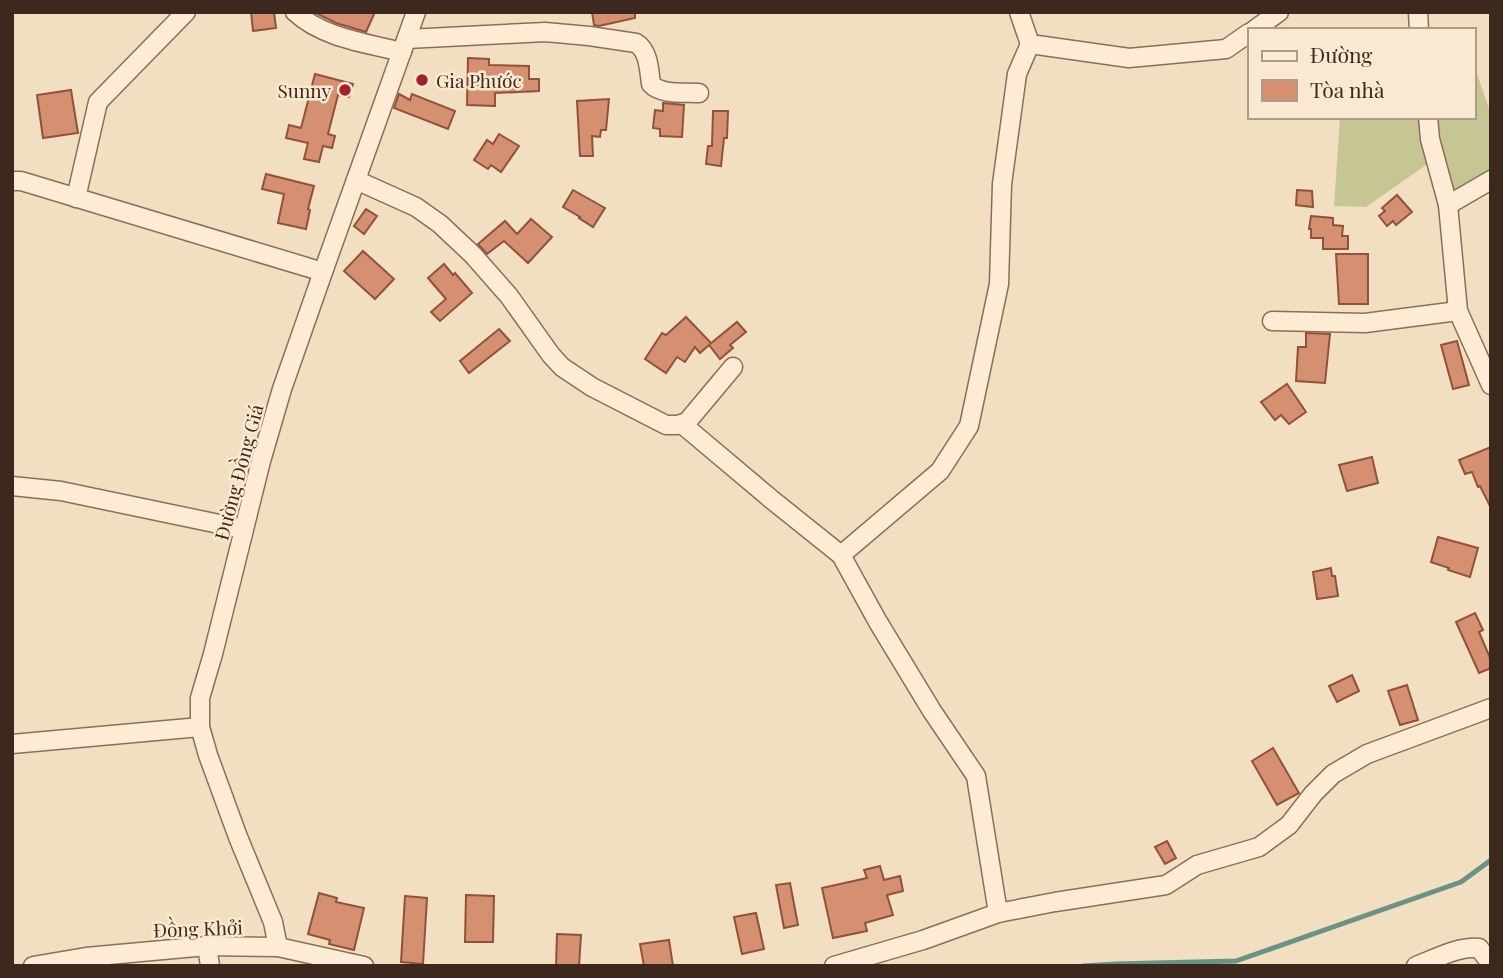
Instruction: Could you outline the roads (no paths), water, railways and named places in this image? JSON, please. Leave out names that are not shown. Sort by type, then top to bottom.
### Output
[{"type":"street","points":[[76,198],[98,102],[186,12]]},
{"type":"street","points":[[295,12],[311,24],[332,34],[404,46],[545,32],[636,43],[645,52],[654,88],[699,93]]},
{"type":"street","name":"Đường Đồng Giá","points":[[278,947],[273,922],[208,755],[200,727],[200,698],[282,389],[416,12]]},
{"type":"street","points":[[841,555],[940,471],[969,426],[999,284],[1002,184],[1017,74],[1030,44],[1019,12]]},
{"type":"street","points":[[1257,28],[1279,12]]},
{"type":"street","points":[[1030,44],[1129,58],[1226,49],[1248,34]]},
{"type":"street","points":[[1428,119],[1430,139],[1448,205],[1458,311],[1491,385]]},
{"type":"street","points":[[356,180],[416,207],[440,224],[493,277],[562,367],[592,387],[666,425],[687,422],[733,367]]},
{"type":"street","points":[[1448,205],[1491,180]]},
{"type":"street","points":[[12,181],[21,181],[323,272]]},
{"type":"street","points":[[1272,321],[1365,323],[1458,311]]},
{"type":"street","points":[[682,424],[841,555],[932,711],[976,776],[998,913]]},
{"type":"street","points":[[12,486],[61,491],[243,529]]},
{"type":"street","points":[[834,966],[923,940],[998,913],[1166,885],[1197,865],[1259,847],[1289,825],[1333,774],[1367,754],[1491,708]]},
{"type":"street","points":[[12,744],[200,727]]},
{"type":"street","points":[[1416,966],[1485,944],[1491,964]]},
{"type":"street","points":[[207,946],[210,966]]},
{"type":"street","name":"Đồng Khởi","points":[[33,966],[86,957],[207,946],[278,947],[364,966]]},
{"type":"waterway","points":[[1083,966],[1236,961],[1461,882],[1491,860]]},
{"type":"place","name":"Gia Phước","points":[[422,80]]},
{"type":"place","name":"Sunny","points":[[345,90]]}]
